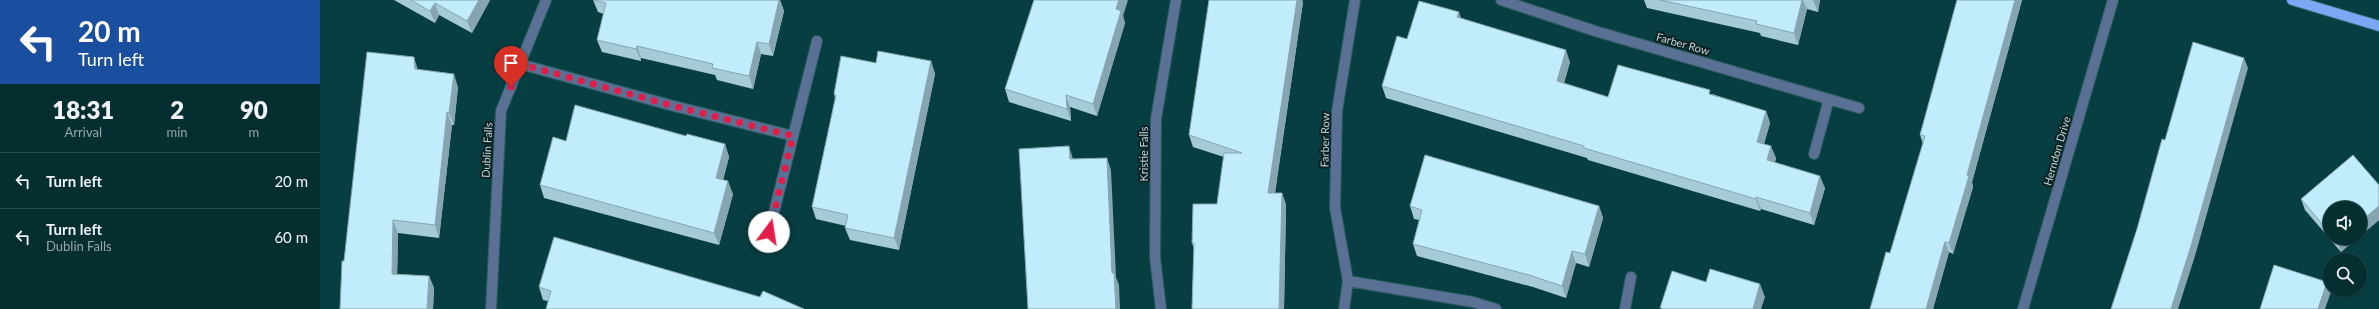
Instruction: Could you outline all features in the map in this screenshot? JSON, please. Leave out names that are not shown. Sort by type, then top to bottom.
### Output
[{"type":"main road","points":[[2292,0],[2379,26]]},
{"type":"street","name":"Dublin Falls","points":[[491,309],[501,111],[546,0]]},
{"type":"street","name":"Kristie Falls","points":[[1161,309],[1155,257],[1156,119],[1176,0]]},
{"type":"street","name":"Farber Row","points":[[1344,309],[1348,281],[1335,208],[1337,111],[1355,0]]},
{"type":"street","name":"Farber Row","points":[[1501,0],[1595,31],[1859,108]]},
{"type":"street","name":"Herndon Drive","points":[[2023,309],[2113,0]]},
{"type":"street","points":[[769,232],[817,41]]},
{"type":"street","points":[[520,64],[670,105],[793,136]]},
{"type":"street","points":[[1814,154],[1829,99]]},
{"type":"street","points":[[1625,309],[1631,276]]},
{"type":"street","points":[[1348,281],[1473,302],[1496,309]]},
{"type":"building","points":[[411,0],[479,0],[467,21],[435,3],[430,11]]},
{"type":"building","points":[[593,0],[779,0],[769,44],[757,42],[749,76],[712,68],[713,64],[637,46],[636,49],[597,40],[606,3]]},
{"type":"building","points":[[1034,0],[1119,0],[1116,9],[1121,11],[1093,104],[1066,95],[1067,109],[1005,89]]},
{"type":"building","points":[[1209,0],[1297,0],[1268,193],[1282,193],[1279,309],[1192,309],[1194,243],[1192,243],[1193,204],[1217,204],[1224,153],[1242,153],[1189,135]]},
{"type":"building","points":[[1660,0],[1802,0],[1794,33],[1756,24],[1757,21]]},
{"type":"building","points":[[1957,0],[2015,0],[1967,175],[1969,176],[1949,243],[1945,242],[1926,309],[1870,309],[1886,252],[1890,253],[1925,136],[1920,135]]},
{"type":"building","points":[[1419,1],[1459,12],[1457,17],[1566,50],[1557,81],[1608,97],[1618,65],[1710,90],[1709,94],[1766,111],[1757,142],[1771,146],[1767,160],[1820,176],[1810,213],[1756,197],[1756,199],[1584,148],[1584,146],[1382,86],[1397,36],[1407,39]]},
{"type":"building","points":[[2193,42],[2244,58],[2191,246],[2171,309],[2111,309],[2137,229],[2162,139],[2165,140]]},
{"type":"building","points":[[878,51],[931,61],[894,238],[845,228],[848,215],[812,207],[836,95],[834,94],[841,56],[876,63]]},
{"type":"building","points":[[367,52],[414,57],[415,69],[454,74],[449,113],[447,112],[435,225],[393,220],[392,274],[429,276],[427,309],[340,309],[342,261],[344,261]]},
{"type":"building","points":[[575,105],[686,136],[687,134],[725,144],[716,178],[728,181],[714,233],[540,185],[553,137],[566,141]]},
{"type":"building","points":[[1069,146],[1070,159],[1107,158],[1112,273],[1114,273],[1116,309],[1028,309],[1019,149]]},
{"type":"building","points":[[1425,155],[1599,206],[1585,254],[1572,251],[1562,286],[1529,275],[1413,244],[1422,210],[1410,206]]},
{"type":"building","points":[[2353,155],[2379,185],[2379,206],[2367,216],[2367,201],[2323,201],[2323,225],[2301,199]]},
{"type":"building","points":[[554,237],[760,297],[763,291],[804,309],[546,309],[551,291],[539,287]]},
{"type":"building","points":[[2274,265],[2323,281],[2323,294],[2318,309],[2260,309]]},
{"type":"building","points":[[1710,269],[1760,284],[1753,309],[1660,308],[1672,271],[1706,282]]},
{"type":"route","points":[[511,87],[520,64],[670,105],[793,136],[769,232]]}]
